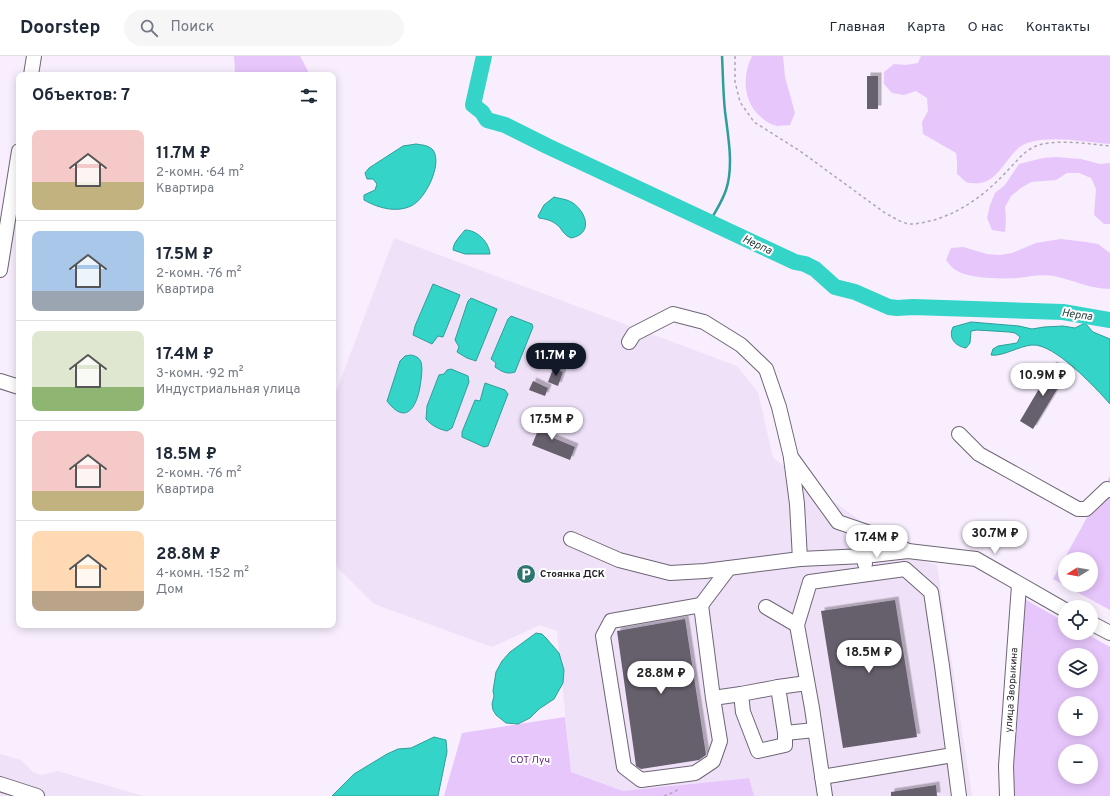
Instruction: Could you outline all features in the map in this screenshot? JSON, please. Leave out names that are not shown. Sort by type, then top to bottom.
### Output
[{"type":"street","points":[[31,72],[34,56]]},
{"type":"street","points":[[0,270],[16,170]]},
{"type":"street","points":[[629,342],[634,334],[673,314],[704,322],[741,345],[766,369],[779,407],[791,457],[797,504],[800,559]]},
{"type":"street","points":[[0,382],[16,386]]},
{"type":"street","points":[[959,434],[979,454],[1078,508],[1086,509],[1107,490],[1110,490]]},
{"type":"street","points":[[791,457],[838,522],[876,535],[908,550]]},
{"type":"street","points":[[571,539],[619,560],[670,573],[705,571],[800,559],[864,556],[908,550],[976,560],[1058,606]]},
{"type":"street","points":[[864,556],[866,574]]},
{"type":"street","points":[[701,605],[720,741],[712,761],[695,773],[641,780],[624,767],[603,636],[611,621],[701,605],[729,568]]},
{"type":"street","points":[[825,796],[797,625],[810,582],[906,568],[931,592],[959,796]]},
{"type":"street","name":"улица Зворыкина","points":[[1007,796],[1006,766],[1019,585]]},
{"type":"street","points":[[766,607],[797,625]]},
{"type":"street","points":[[1098,627],[1110,633]]},
{"type":"street","points":[[713,698],[807,683]]},
{"type":"street","points":[[741,694],[742,712],[758,752],[785,746],[785,733],[778,687]]},
{"type":"street","points":[[785,733],[815,730]]},
{"type":"street","points":[[822,777],[953,755]]},
{"type":"street","points":[[0,784],[37,796]]},
{"type":"path","points":[[735,56],[735,82],[740,102],[754,122],[800,151],[885,213],[899,221],[910,224],[937,219],[953,214],[968,206],[999,180],[1022,155],[1034,147],[1043,144],[1075,143],[1110,146]]},
{"type":"path","points":[[664,796],[679,789]]},
{"type":"shaded area","points":[[416,144],[429,147],[433,150],[436,156],[436,164],[431,181],[422,197],[411,206],[399,209],[387,209],[364,200],[364,195],[375,190],[377,184],[373,179],[367,179],[365,173],[369,168],[403,146]]},
{"type":"shaded area","points":[[554,197],[573,203],[582,212],[586,223],[583,232],[578,236],[571,238],[554,223],[539,218],[538,216],[544,205]]},
{"type":"shaded area","points":[[465,230],[478,234],[485,241],[490,254],[465,254],[453,250],[455,242]]},
{"type":"shaded area","points":[[394,238],[737,366],[758,392],[773,458],[914,559],[937,565],[972,796],[754,796],[748,778],[623,791],[571,772],[557,631],[540,625],[492,647],[374,604],[336,566],[336,392]]},
{"type":"shaded area","points":[[433,284],[460,295],[443,337],[438,336],[432,344],[413,335],[415,326]]},
{"type":"shaded area","points":[[471,298],[497,309],[476,361],[457,352],[459,347],[455,340],[468,301]]},
{"type":"shaded area","points":[[511,316],[532,324],[533,327],[515,372],[507,373],[495,367],[496,363],[491,359],[508,319]]},
{"type":"shaded area","points":[[971,322],[1019,326],[1032,329],[1063,326],[1075,328],[1085,323],[1093,332],[1110,339],[1110,404],[1074,368],[1052,351],[1041,346],[1032,345],[991,355],[993,349],[998,346],[1017,343],[1020,337],[1015,333],[977,330],[971,331],[970,343],[966,348],[962,347],[952,338],[951,335],[953,327]]},
{"type":"shaded area","points":[[411,355],[418,358],[421,362],[422,368],[420,387],[413,407],[404,413],[393,408],[387,401],[400,361],[405,356]]},
{"type":"shaded area","points":[[451,369],[468,376],[469,382],[452,428],[447,431],[435,426],[426,419],[427,406],[439,375],[444,374],[447,370]]},
{"type":"shaded area","points":[[485,383],[505,390],[508,394],[488,446],[484,447],[462,437],[462,432],[475,400],[480,401]]},
{"type":"shaded area","points":[[536,633],[542,634],[559,653],[564,670],[563,683],[554,699],[539,709],[530,718],[518,724],[506,723],[496,715],[493,710],[493,691],[496,672],[502,661],[510,652]]},
{"type":"shaded area","points":[[434,737],[446,740],[447,752],[438,796],[332,796],[354,774],[387,754],[398,749],[411,748]]},
{"type":"shaded area","points":[[0,754],[21,760],[33,772],[41,775],[58,771],[143,796],[0,796]]},
{"type":"green space","points":[[234,56],[300,56],[308,72],[234,72]]},
{"type":"green space","points":[[752,56],[783,56],[785,77],[795,113],[790,125],[778,126],[768,123],[755,111],[751,104],[746,88],[746,80]]},
{"type":"green space","points":[[921,56],[1110,56],[1110,144],[1058,139],[1027,143],[1020,147],[1002,168],[989,180],[981,183],[966,182],[957,174],[956,153],[923,134],[922,122],[928,111],[927,98],[916,91],[904,95],[892,93],[884,84],[884,72],[894,64],[906,65],[918,63]]},
{"type":"green space","points":[[1056,157],[1081,159],[1100,164],[1110,163],[1110,224],[1104,224],[1094,215],[1096,189],[1091,178],[1079,173],[1067,173],[1056,180],[1031,182],[1021,188],[1011,196],[1005,207],[1005,232],[992,230],[987,218],[990,205],[995,193],[1005,185],[1019,164],[1043,158]]},
{"type":"green space","points":[[1061,239],[1098,244],[1110,253],[1110,289],[1095,288],[1049,275],[1017,278],[975,277],[953,268],[946,260],[951,248],[963,247],[987,254],[1000,255],[1012,253],[1036,243]]},
{"type":"green space","points":[[1110,476],[1110,610],[1098,603],[1098,600],[1092,600],[1077,592],[1098,592],[1098,552],[1068,552]]},
{"type":"green space","points":[[1058,570],[1058,582],[1053,579]]},
{"type":"green space","points":[[1021,597],[1058,618],[1058,640],[1098,640],[1110,647],[1110,796],[1011,796]]},
{"type":"green space","name":"СОТ Луч","points":[[565,717],[571,772],[623,791],[749,778],[754,796],[444,796],[462,733]]},
{"type":"building","points":[[867,76],[878,76],[878,109],[867,109]]},
{"type":"building","points":[[1053,365],[1067,373],[1033,429],[1020,421]]},
{"type":"building","points":[[553,369],[563,372],[558,386],[548,382]]},
{"type":"building","points":[[533,381],[548,388],[545,396],[529,390]]},
{"type":"building","points":[[543,418],[556,423],[551,437],[575,447],[570,460],[532,445]]},
{"type":"building","points":[[895,600],[917,737],[843,748],[821,611]]},
{"type":"building","points":[[685,619],[706,755],[699,760],[641,769],[636,766],[617,631]]},
{"type":"building","points":[[936,785],[937,796],[891,796],[891,792]]},
{"type":"waterway","name":"Нерпа","points":[[484,56],[473,105],[482,112],[487,120],[505,125],[795,262],[805,264],[815,269],[835,287],[855,292],[889,307],[897,308],[913,307],[1063,312],[1110,320]]},
{"type":"waterway","points":[[709,223],[726,190],[730,171],[730,151],[724,104],[722,56]]},
{"type":"place","name":"Стоянка ДСК","points":[[526,574]]}]
